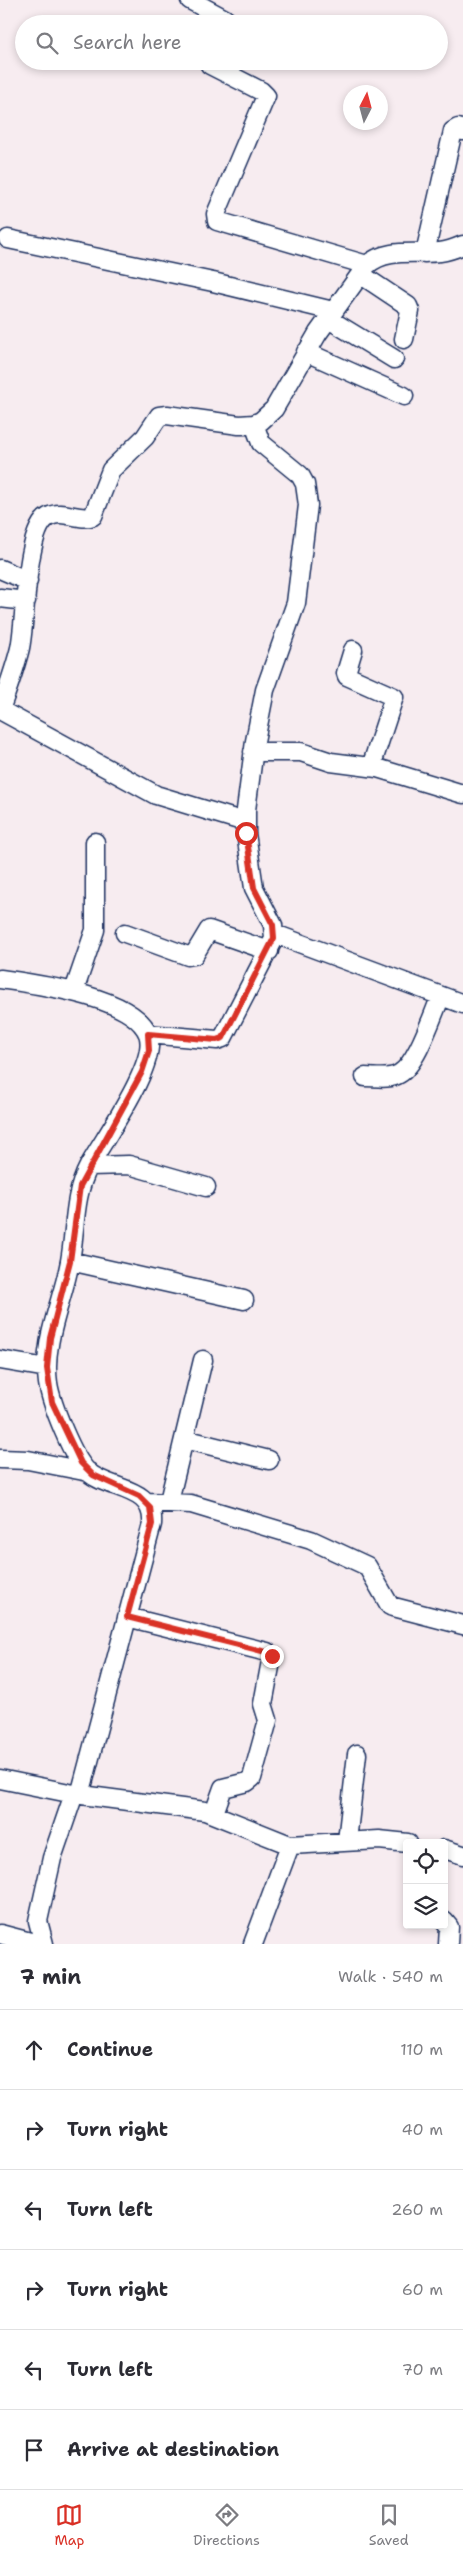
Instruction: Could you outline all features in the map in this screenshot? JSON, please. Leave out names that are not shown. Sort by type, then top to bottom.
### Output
[{"type":"street","points":[[190,0],[218,15]]},
{"type":"street","points":[[220,70],[261,91],[266,96],[266,101],[216,214],[217,221],[364,270],[408,306],[410,311],[404,339]]},
{"type":"street","points":[[425,253],[453,132],[458,128],[463,131]]},
{"type":"street","points":[[8,239],[213,282],[330,315],[394,359]]},
{"type":"street","points":[[245,822],[156,795],[0,710],[20,650],[35,537],[42,522],[48,517],[62,514],[86,518],[93,516],[111,470],[145,436],[159,416],[167,415],[239,425],[254,424],[261,421],[274,409],[306,352],[330,315],[364,270],[383,255],[441,252],[463,245]]},
{"type":"street","points":[[306,352],[404,396]]},
{"type":"street","points":[[148,1034],[217,1040],[223,1038],[269,951],[275,934],[254,888],[245,822],[253,752],[270,671],[295,609],[308,505],[304,484],[300,475],[261,443],[254,424]]},
{"type":"street","points":[[0,568],[28,581]]},
{"type":"street","points":[[0,598],[26,601]]},
{"type":"street","points":[[353,650],[346,673],[347,676],[394,697],[371,767]]},
{"type":"street","points":[[253,752],[300,752],[331,762],[371,767],[463,794]]},
{"type":"street","points":[[74,991],[96,930],[95,842]]},
{"type":"street","points":[[125,933],[188,956],[194,955],[209,930],[269,951]]},
{"type":"street","points":[[275,934],[463,1004]]},
{"type":"street","points":[[0,979],[74,991],[124,1012],[138,1022],[148,1034],[149,1051],[142,1072],[89,1166],[77,1194],[70,1261],[50,1338],[47,1368],[49,1391],[57,1414],[81,1463],[89,1472]]},
{"type":"street","points":[[365,1076],[389,1078],[399,1074],[410,1065],[441,996]]},
{"type":"street","points":[[89,1166],[129,1165],[206,1188]]},
{"type":"street","points":[[70,1261],[244,1300]]},
{"type":"street","points":[[0,1360],[47,1368]]},
{"type":"street","points":[[169,1501],[203,1360]]},
{"type":"street","points":[[184,1439],[269,1460]]},
{"type":"street","points":[[0,1459],[28,1460],[89,1472],[147,1502],[169,1501],[190,1504],[319,1543],[367,1566],[390,1606],[463,1625]]},
{"type":"street","points":[[44,1944],[38,1921],[52,1858],[77,1794],[152,1524],[152,1512],[147,1502]]},
{"type":"street","points":[[127,1617],[266,1652],[272,1656],[262,1704],[268,1720],[252,1778],[247,1782],[223,1788],[214,1813]]},
{"type":"street","points":[[347,1841],[356,1754]]},
{"type":"street","points":[[0,1779],[77,1794],[214,1813],[276,1842],[290,1845],[347,1841],[403,1843]]},
{"type":"street","points":[[253,1944],[290,1845]]},
{"type":"street","points":[[448,1850],[463,1855]]},
{"type":"street","points":[[448,1926],[448,1944]]},
{"type":"street","points":[[0,1934],[38,1944]]},
{"type":"route","points":[[246,833],[254,888],[258,900],[274,929],[275,934],[272,944],[227,1034],[223,1038],[217,1040],[148,1034],[149,1051],[142,1072],[89,1166],[77,1194],[70,1261],[50,1338],[47,1368],[52,1402],[84,1468],[93,1475],[144,1499],[152,1512],[152,1524],[127,1617],[266,1652],[272,1656]]}]
